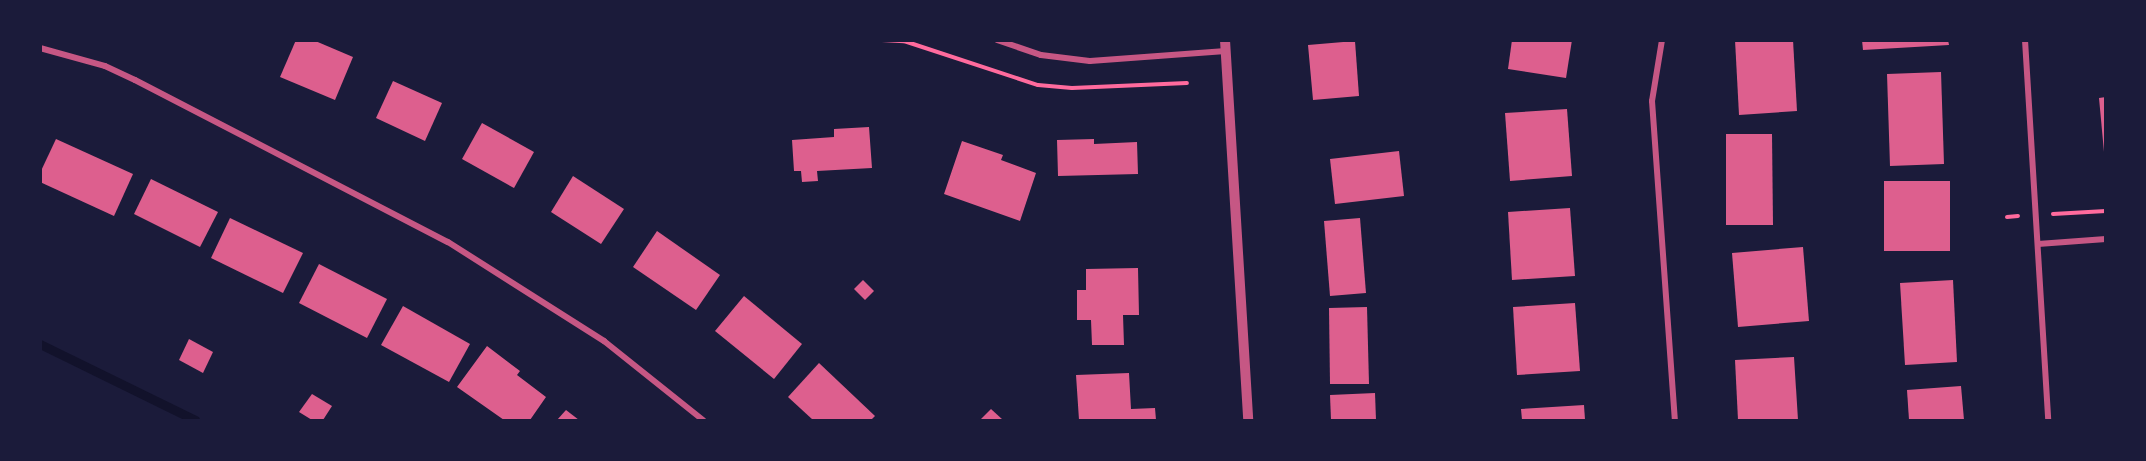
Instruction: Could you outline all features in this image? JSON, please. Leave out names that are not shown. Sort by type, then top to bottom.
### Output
[{"type":"street","points":[[997,40],[1041,55],[1090,61],[1225,46],[1248,420]]},
{"type":"street","points":[[1662,40],[1652,101],[1675,420]]},
{"type":"street","points":[[2025,40],[2048,420]]},
{"type":"street","points":[[40,48],[105,66],[135,80],[448,242],[604,341],[703,420]]},
{"type":"street","points":[[2038,244],[2106,239]]},
{"type":"building","points":[[296,40],[313,40],[353,57],[335,100],[280,77]]},
{"type":"building","points":[[1512,40],[1572,40],[1566,78],[1508,69]]},
{"type":"building","points":[[1735,40],[1793,40],[1797,111],[1739,115]]},
{"type":"building","points":[[1862,40],[1948,40],[1949,45],[1863,50]]},
{"type":"building","points":[[1355,41],[1359,96],[1313,100],[1308,45]]},
{"type":"building","points":[[1941,72],[1944,164],[1890,166],[1887,74]]},
{"type":"building","points":[[393,81],[442,103],[425,141],[376,118]]},
{"type":"building","points":[[2106,97],[2106,152],[2104,152],[2099,98]]},
{"type":"building","points":[[1567,109],[1572,176],[1510,181],[1505,113]]},
{"type":"building","points":[[482,123],[534,152],[514,188],[462,159]]},
{"type":"building","points":[[869,127],[872,168],[817,171],[818,181],[802,182],[801,171],[794,171],[792,140],[834,137],[834,129]]},
{"type":"building","points":[[1726,134],[1772,134],[1773,225],[1726,225]]},
{"type":"building","points":[[56,139],[133,174],[114,216],[40,182],[40,173]]},
{"type":"building","points":[[1094,139],[1094,144],[1137,142],[1138,174],[1058,176],[1057,140]]},
{"type":"building","points":[[962,141],[1003,155],[1001,160],[1036,173],[1020,221],[944,194]]},
{"type":"building","points":[[1399,151],[1404,196],[1335,204],[1330,159]]},
{"type":"building","points":[[573,176],[624,209],[601,244],[551,212]]},
{"type":"building","points":[[151,179],[218,212],[200,247],[134,214]]},
{"type":"building","points":[[1884,181],[1950,181],[1950,251],[1884,251]]},
{"type":"building","points":[[1570,208],[1575,276],[1512,280],[1508,212]]},
{"type":"building","points":[[230,218],[303,253],[283,293],[211,258]]},
{"type":"building","points":[[1360,218],[1366,293],[1330,296],[1324,221]]},
{"type":"building","points":[[657,231],[720,275],[696,310],[633,267]]},
{"type":"building","points":[[1803,247],[1809,321],[1738,327],[1732,253]]},
{"type":"building","points":[[319,264],[387,299],[367,338],[299,303]]},
{"type":"building","points":[[1138,268],[1139,315],[1123,315],[1124,345],[1092,345],[1091,320],[1077,320],[1077,290],[1086,290],[1086,269]]},
{"type":"building","points":[[863,280],[874,291],[865,300],[854,289]]},
{"type":"building","points":[[1953,280],[1957,362],[1905,365],[1900,283]]},
{"type":"building","points":[[744,296],[802,344],[774,379],[715,331]]},
{"type":"building","points":[[1575,303],[1580,371],[1517,375],[1513,307]]},
{"type":"building","points":[[403,306],[470,344],[449,382],[381,345]]},
{"type":"building","points":[[1367,307],[1369,384],[1330,384],[1329,308]]},
{"type":"building","points":[[189,339],[213,352],[203,373],[179,360]]},
{"type":"building","points":[[487,346],[520,371],[517,375],[546,397],[530,420],[504,420],[457,387]]},
{"type":"building","points":[[1794,357],[1798,420],[1738,420],[1735,360]]},
{"type":"building","points":[[819,363],[875,416],[871,420],[813,420],[788,397]]},
{"type":"building","points":[[1129,373],[1131,409],[1155,408],[1156,420],[1079,420],[1076,375]]},
{"type":"building","points":[[1961,386],[1964,420],[1909,420],[1907,390]]},
{"type":"building","points":[[1375,393],[1376,420],[1331,420],[1330,395]]},
{"type":"building","points":[[312,394],[332,406],[323,420],[312,420],[299,412]]},
{"type":"building","points":[[1584,405],[1585,420],[1522,420],[1521,409]]},
{"type":"building","points":[[991,409],[1003,420],[980,420]]},
{"type":"building","points":[[566,410],[579,420],[557,420]]},
{"type":"waterway","points":[[40,344],[195,420]]}]
